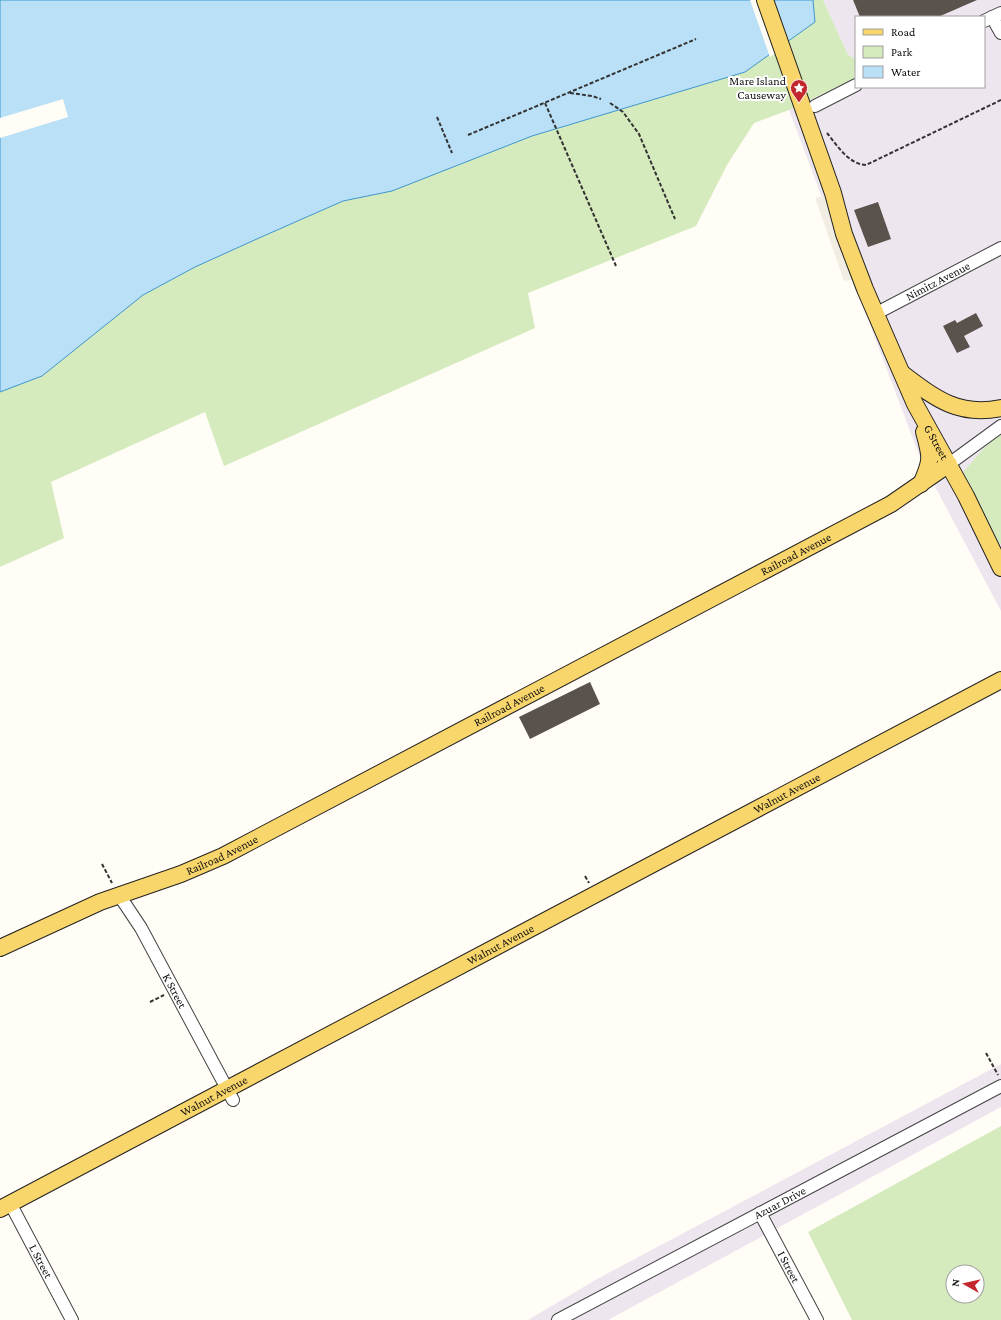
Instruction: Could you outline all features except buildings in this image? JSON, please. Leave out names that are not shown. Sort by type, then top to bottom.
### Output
[{"type":"main road","points":[[753,0],[875,314]]},
{"type":"main road","points":[[765,0],[828,194]]},
{"type":"main road","name":"G Street","points":[[875,314],[915,404],[949,464],[1001,568]]},
{"type":"main road","points":[[901,373],[933,397],[955,408],[979,410],[1001,408]]},
{"type":"main road","points":[[915,404],[931,454],[930,463],[922,484]]},
{"type":"main road","name":"Railroad Avenue","points":[[0,948],[60,919],[119,894],[181,874],[223,856],[891,504],[949,464]]},
{"type":"main road","name":"Walnut Avenue","points":[[5,1206],[230,1094],[1001,680]]},
{"type":"street","points":[[992,17],[1001,33]]},
{"type":"street","points":[[815,106],[855,86]]},
{"type":"street","name":"Nimitz Avenue","points":[[875,314],[1001,248]]},
{"type":"street","name":"Railroad Avenue","points":[[949,464],[1001,426]]},
{"type":"street","name":"K Street","points":[[119,894],[141,928],[230,1094]]},
{"type":"street","name":"Azuar Drive","points":[[558,1320],[1001,1086]]},
{"type":"street","name":"L Street","points":[[5,1206],[72,1320]]},
{"type":"street","name":"I Street","points":[[760,1213],[817,1320]]},
{"type":"path","points":[[468,135],[696,39]]},
{"type":"path","points":[[568,93],[592,96],[601,99]]},
{"type":"path","points":[[846,155],[860,165],[872,164],[1001,100]]},
{"type":"path","points":[[545,103],[616,266]]},
{"type":"path","points":[[610,103],[623,112],[639,134],[675,219]]},
{"type":"path","points":[[437,117],[452,153]]},
{"type":"path","points":[[102,864],[119,894]]},
{"type":"path","points":[[150,1002],[174,990]]},
{"type":"path","points":[[986,1053],[1001,1081]]},
{"type":"shaded area","points":[[823,0],[1001,0],[1001,611],[921,460],[789,110],[854,80],[855,76],[855,88],[985,88],[985,16],[855,16],[855,59],[848,56]]},
{"type":"shaded area","points":[[824,196],[844,234],[860,278],[844,281],[816,200],[816,198]]},
{"type":"shaded area","points":[[1001,1064],[1001,1107],[608,1320],[528,1320],[597,1279]]},
{"type":"green space","points":[[807,0],[823,0],[848,55],[855,58],[854,79],[789,110],[754,123],[727,165],[696,226],[528,293],[535,328],[224,466],[205,412],[51,482],[64,538],[0,567],[0,369],[132,282]]},
{"type":"green space","points":[[1001,434],[1001,544],[998,543],[963,475],[964,471],[984,448]]},
{"type":"green space","points":[[1001,1126],[1001,1320],[852,1320],[808,1232]]},
{"type":"water","points":[[0,0],[813,0],[815,22],[745,72],[532,136],[392,191],[343,201],[195,267],[143,295],[42,376],[0,392]]},
{"type":"pier","points":[[750,0],[773,0],[789,43],[770,57]]},
{"type":"pier","points":[[63,99],[68,117],[0,138],[0,118]]},
{"type":"place","name":"Mare Island Causeway","points":[[799,103]]}]
